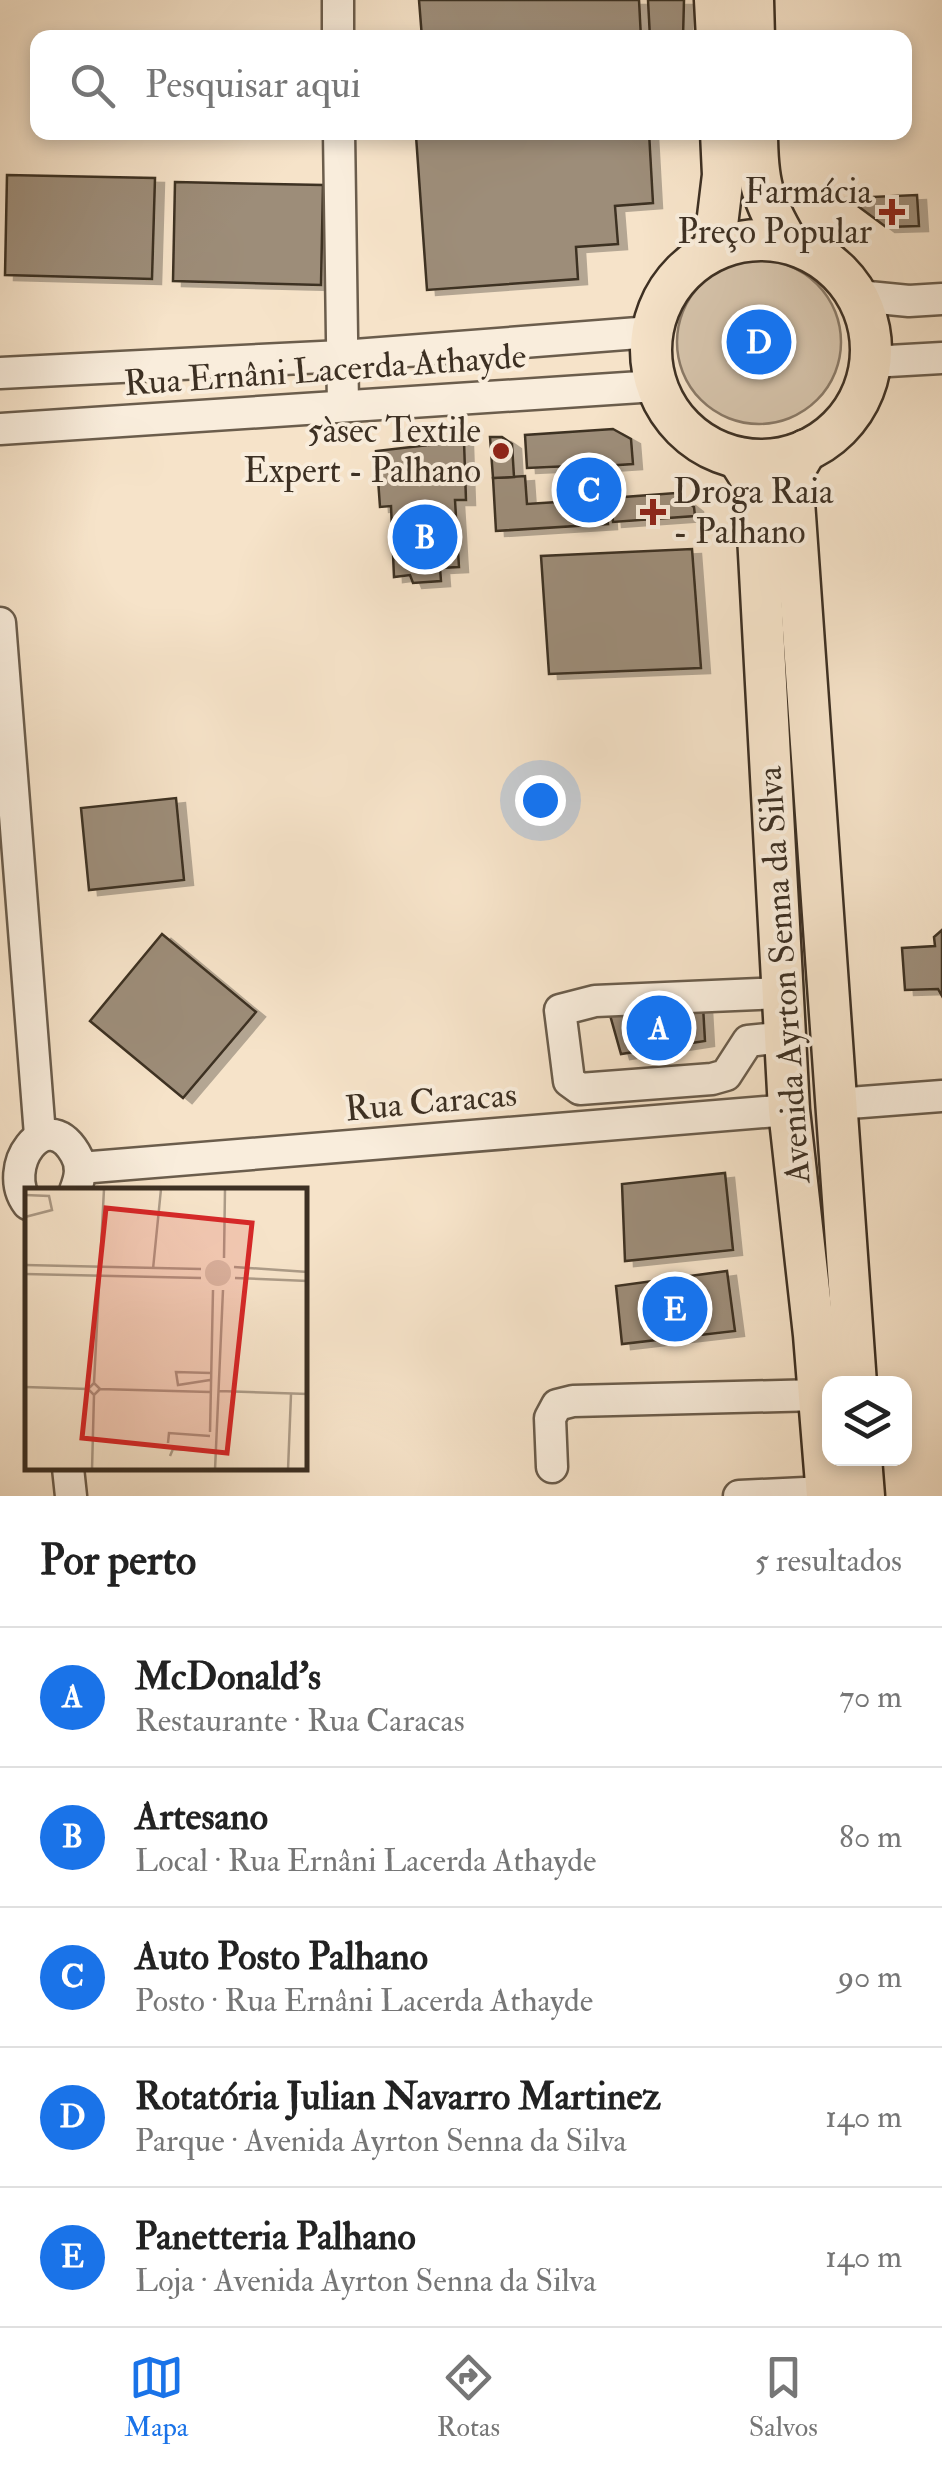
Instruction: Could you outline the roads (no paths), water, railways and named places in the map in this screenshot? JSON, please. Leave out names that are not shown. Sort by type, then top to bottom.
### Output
[{"type":"main road","points":[[715,0],[717,30]]},
{"type":"main road","points":[[753,0],[754,30]]},
{"type":"main road","points":[[714,250],[722,189],[721,140]]},
{"type":"main road","points":[[757,140],[757,172],[764,202],[787,242]]},
{"type":"main road","points":[[750,240],[787,242],[835,268],[858,296],[869,328],[871,362],[860,398],[823,441],[773,459],[738,458],[703,444],[687,432],[664,404],[651,368],[651,332],[656,311],[672,283],[695,260],[750,240]]},
{"type":"main road","name":"Avenida Ayrton Senna da Silva","points":[[806,450],[796,468],[793,487],[836,1104],[837,1376]]},
{"type":"main road","name":"Avenida Ayrton Senna da Silva","points":[[738,458],[752,480],[756,498],[788,1110],[835,1376]]},
{"type":"main road","name":"Avenida Ayrton Senna da Silva","points":[[838,1466],[839,1495]]},
{"type":"main road","points":[[839,1495],[857,1466]]},
{"type":"street","points":[[338,0],[338,30]]},
{"type":"street","points":[[339,140],[344,406]]},
{"type":"street","points":[[858,296],[909,301],[942,299]]},
{"type":"street","name":"Rua Ernâni Lacerda Athayde","points":[[0,374],[342,356],[651,332]]},
{"type":"street","points":[[871,362],[942,358]]},
{"type":"street","name":"Rua Ernâni Lacerda Athayde","points":[[0,429],[656,386]]},
{"type":"street","points":[[0,623],[40,1135]]},
{"type":"street","points":[[782,993],[595,1001],[560,1010],[569,1081],[580,1089],[726,1076],[748,1042],[784,1037]]},
{"type":"street","points":[[836,1104],[942,1096]]},
{"type":"street","name":"Rua Caracas","points":[[78,1180],[788,1110]]},
{"type":"street","points":[[25,1202],[15,1196],[3,1175],[19,1144],[40,1135],[52,1136],[72,1148],[78,1180]]},
{"type":"street","points":[[552,1467],[550,1418],[557,1405],[572,1401],[822,1390]]},
{"type":"street","points":[[68,1471],[70,1496]]},
{"type":"street","points":[[739,1496],[839,1495]]},
{"type":"place","name":"Farmácia Preço Popular","points":[[892,212]]},
{"type":"place","name":"Rotatória Julian Navarro Martinez","points":[[759,342]]},
{"type":"place","name":"5àsec Textile Expert - Palhano","points":[[501,451]]},
{"type":"place","name":"Auto Posto Palhano","points":[[589,490]]},
{"type":"place","name":"Droga Raia - Palhano","points":[[653,512]]},
{"type":"place","name":"Artesano","points":[[425,537]]},
{"type":"place","name":"McDonald's","points":[[659,1028]]},
{"type":"place","name":"Panetteria Palhano","points":[[675,1309]]}]
